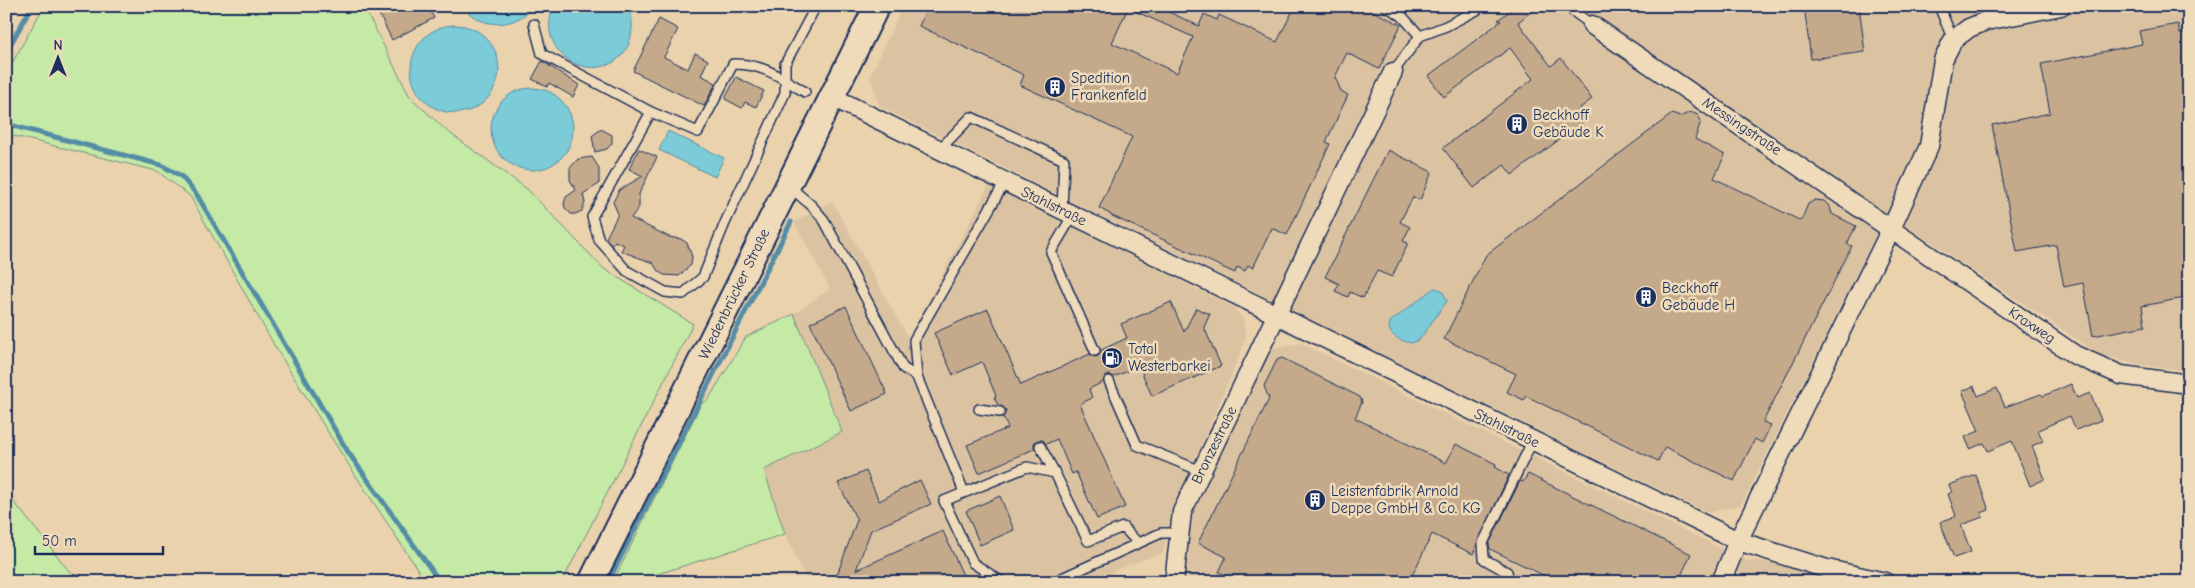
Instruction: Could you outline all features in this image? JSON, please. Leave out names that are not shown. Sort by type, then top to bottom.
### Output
[{"type":"main road","name":"Wiedenbrücker Straße","points":[[591,582],[877,6]]},
{"type":"street","points":[[1721,582],[1738,541],[1891,229],[1929,146],[1943,60],[1953,40],[1968,28],[1986,21],[2061,6]]},
{"type":"street","name":"Messingstraße","points":[[1592,25],[1891,229]]},
{"type":"street","points":[[1276,315],[1393,72]]},
{"type":"street","name":"Stahlstraße","points":[[832,97],[1738,541],[1827,569],[1885,582]]},
{"type":"street","name":"Kraxweg","points":[[1891,229],[2075,355],[2121,374],[2189,384]]},
{"type":"street","name":"Bronzestraße","points":[[1174,582],[1182,512],[1276,315]]},
{"type":"lane","points":[[651,112],[592,217],[599,240],[627,271],[665,292],[683,294],[703,277],[725,223],[785,93],[785,64],[816,6]]},
{"type":"lane","points":[[1386,6],[1402,16],[1420,36]]},
{"type":"lane","points":[[1393,72],[1420,36],[1446,26],[1477,10],[1479,6]]},
{"type":"lane","points":[[1566,6],[1592,25]]},
{"type":"lane","points":[[1939,6],[1953,40]]},
{"type":"lane","points":[[534,24],[542,54],[651,112],[698,132],[733,64],[746,64],[770,70],[806,92]]},
{"type":"lane","points":[[939,150],[971,117],[1064,160],[1067,213],[1051,252],[1096,351]]},
{"type":"lane","points":[[964,492],[916,377],[914,340],[1005,182]]},
{"type":"lane","points":[[788,185],[812,206],[824,220],[903,368],[916,377]]},
{"type":"lane","points":[[1109,381],[1136,445],[1201,471]]},
{"type":"lane","points":[[979,409],[1000,412]]},
{"type":"lane","points":[[1510,582],[1507,572],[1484,559],[1483,543],[1532,440]]},
{"type":"lane","points":[[1040,446],[1088,541],[1123,527],[1138,543]]},
{"type":"lane","points":[[1002,582],[973,563],[944,501],[1027,466],[1055,473]]},
{"type":"lane","points":[[1053,582],[1161,533],[1180,533]]},
{"type":"shaded area","points":[[903,6],[2189,6],[2189,371],[2134,364],[2099,354],[1887,213],[1742,504],[1708,513],[1289,309],[879,106],[870,76]]},
{"type":"shaded area","points":[[989,185],[1235,308],[1243,319],[1246,336],[1240,355],[1178,499],[1163,553],[1120,568],[1093,582],[807,582],[785,534],[764,470],[842,432],[794,314],[830,289],[794,222],[832,201],[909,339]]},
{"type":"shaded area","points":[[1301,343],[1745,560],[1785,564],[1858,582],[1183,582],[1193,510],[1271,348]]},
{"type":"green space","points":[[44,6],[361,6],[369,17],[410,97],[447,131],[527,189],[604,269],[693,324],[562,582],[426,582],[341,453],[277,350],[190,196],[157,171],[6,134],[6,74]]},
{"type":"green space","points":[[794,314],[842,432],[764,470],[785,534],[632,582],[613,582],[701,404],[708,400],[746,337]]},
{"type":"green space","points":[[6,492],[78,582],[6,582]]},
{"type":"water","points":[[463,6],[533,6],[518,19],[498,24],[478,19]]},
{"type":"water","points":[[555,6],[627,6],[632,28],[625,51],[616,61],[604,66],[590,67],[577,64],[565,58],[556,47],[550,32],[550,19]]},
{"type":"water","points":[[455,25],[472,28],[486,38],[496,52],[499,69],[496,86],[486,100],[472,110],[455,113],[438,110],[424,100],[414,86],[411,69],[414,52],[424,38],[438,28]]},
{"type":"water","points":[[524,88],[540,88],[555,95],[566,106],[573,121],[570,145],[561,158],[540,170],[524,170],[509,163],[498,152],[491,137],[491,121],[498,106],[509,95]]},
{"type":"water","points":[[668,131],[724,158],[715,177],[659,150]]},
{"type":"water","points":[[1434,288],[1442,290],[1447,301],[1420,339],[1412,343],[1395,337],[1390,331],[1390,322]]},
{"type":"building","points":[[375,6],[428,6],[434,18],[392,40]]},
{"type":"building","points":[[928,6],[1156,6],[1199,26],[1204,14],[1217,20],[1219,15],[1277,42],[1295,6],[1363,6],[1401,25],[1379,69],[1347,53],[1335,77],[1341,91],[1348,95],[1326,142],[1330,144],[1287,235],[1272,228],[1253,268],[1248,265],[1245,271],[1237,267],[1235,273],[1110,215],[1099,208],[1132,137],[1020,85],[1024,75],[919,26]],"holes":[[[1128,8],[1193,37],[1177,73],[1112,43]]]},
{"type":"building","points":[[1516,6],[1539,6],[1518,22],[1551,66],[1561,58],[1592,99],[1580,108],[1588,118],[1512,175],[1504,165],[1474,188],[1443,148],[1533,79],[1510,48],[1444,97],[1428,76],[1501,21],[1498,20]]},
{"type":"building","points":[[1804,6],[1859,6],[1865,52],[1811,59]]},
{"type":"building","points":[[659,19],[678,29],[664,57],[688,69],[695,53],[708,60],[701,75],[716,83],[704,106],[633,71]]},
{"type":"building","points":[[2178,24],[2180,34],[2189,32],[2189,297],[2142,306],[2145,326],[2093,336],[2083,283],[2064,287],[2056,245],[2017,252],[1992,125],[2050,113],[2041,64],[2142,44],[2139,31]]},
{"type":"building","points":[[542,61],[579,85],[573,97],[549,83],[547,87],[532,79]]},
{"type":"building","points":[[736,77],[764,91],[756,107],[745,102],[742,108],[725,99]]},
{"type":"building","name":"Beckhoff Gebäude H","points":[[1690,112],[1698,115],[1701,121],[1695,139],[1725,155],[1714,178],[1801,221],[1808,204],[1815,200],[1824,201],[1830,207],[1832,214],[1856,226],[1847,244],[1852,246],[1763,422],[1771,425],[1762,443],[1755,439],[1734,481],[1665,447],[1658,461],[1526,396],[1524,400],[1507,392],[1516,374],[1444,339],[1486,255],[1672,114],[1680,117]]},
{"type":"building","points":[[601,129],[612,135],[612,143],[607,149],[595,152],[592,136]]},
{"type":"building","points":[[639,149],[657,157],[639,194],[639,207],[631,218],[669,237],[681,239],[687,243],[692,257],[691,265],[679,276],[664,275],[658,271],[653,263],[621,251],[624,245],[615,241],[612,245],[606,238],[618,214],[613,202],[619,190],[643,176],[629,169]]},
{"type":"building","points":[[1388,150],[1432,172],[1420,200],[1413,197],[1400,222],[1410,227],[1403,241],[1408,243],[1392,277],[1377,271],[1363,298],[1350,292],[1348,297],[1335,291],[1339,284],[1325,277]]},
{"type":"building","points":[[592,157],[599,168],[599,184],[583,194],[585,203],[582,211],[571,214],[564,204],[566,197],[576,190],[570,180],[570,168],[578,159]]},
{"type":"building","points":[[1171,302],[1184,332],[1196,308],[1210,314],[1204,327],[1221,366],[1152,396],[1139,366],[1114,377],[1106,376],[1103,382],[1089,389],[1092,398],[1080,404],[1125,507],[1097,519],[1076,472],[1072,474],[1057,439],[1046,444],[1043,440],[1037,440],[1034,443],[1034,449],[979,473],[967,445],[1008,428],[1003,417],[1006,410],[998,405],[994,397],[996,396],[982,362],[953,375],[934,333],[988,309],[1021,385],[1090,354],[1094,357],[1098,356],[1101,350],[1127,338],[1121,324]]},
{"type":"building","points":[[846,306],[887,394],[851,411],[810,323]]},
{"type":"building","name":"Leistenfabrik Arnold Deppe GmbH & Co. KG","points":[[1282,358],[1360,397],[1362,402],[1355,418],[1446,463],[1456,444],[1496,464],[1495,467],[1509,475],[1473,554],[1432,534],[1409,582],[1382,582],[1373,577],[1370,582],[1239,582],[1219,572],[1226,557],[1198,543],[1269,399],[1264,386],[1277,360]]},
{"type":"building","points":[[2071,384],[2077,398],[2090,393],[2101,420],[2076,430],[2070,416],[2038,430],[2043,441],[2032,446],[2045,479],[2030,486],[2012,441],[1988,451],[1984,443],[1970,449],[1965,437],[1979,431],[1962,391],[1974,386],[1978,396],[1997,388],[2005,407],[2041,394],[2043,396]]},
{"type":"building","points":[[866,471],[879,501],[920,480],[931,504],[871,530],[856,570],[943,531],[966,582],[830,582],[838,578],[837,575],[857,520],[838,483]]},
{"type":"building","points":[[1528,474],[1691,554],[1678,582],[1557,582],[1490,549],[1489,544],[1520,481],[1523,482]]},
{"type":"building","points":[[1976,475],[1989,510],[1981,513],[1983,517],[1961,525],[1971,552],[1954,558],[1940,522],[1956,516],[1948,494],[1952,492],[1949,485]]},
{"type":"building","points":[[1000,496],[1014,530],[980,545],[966,511]]},
{"type":"waterway","points":[[6,52],[32,6]]},
{"type":"waterway","points":[[6,124],[161,165],[181,176],[197,195],[348,452],[440,582]]},
{"type":"waterway","points":[[608,582],[791,222]]},
{"type":"place","name":"Spedition Frankenfeld","points":[[1055,87]]},
{"type":"place","name":"Beckhoff Gebäude K","points":[[1517,124]]},
{"type":"place","name":"Beckhoff Gebäude H","points":[[1646,297]]},
{"type":"place","name":"Total Westerbarkei","points":[[1112,358]]},
{"type":"place","name":"Leistenfabrik Arnold Deppe GmbH & Co. KG","points":[[1315,500]]}]
